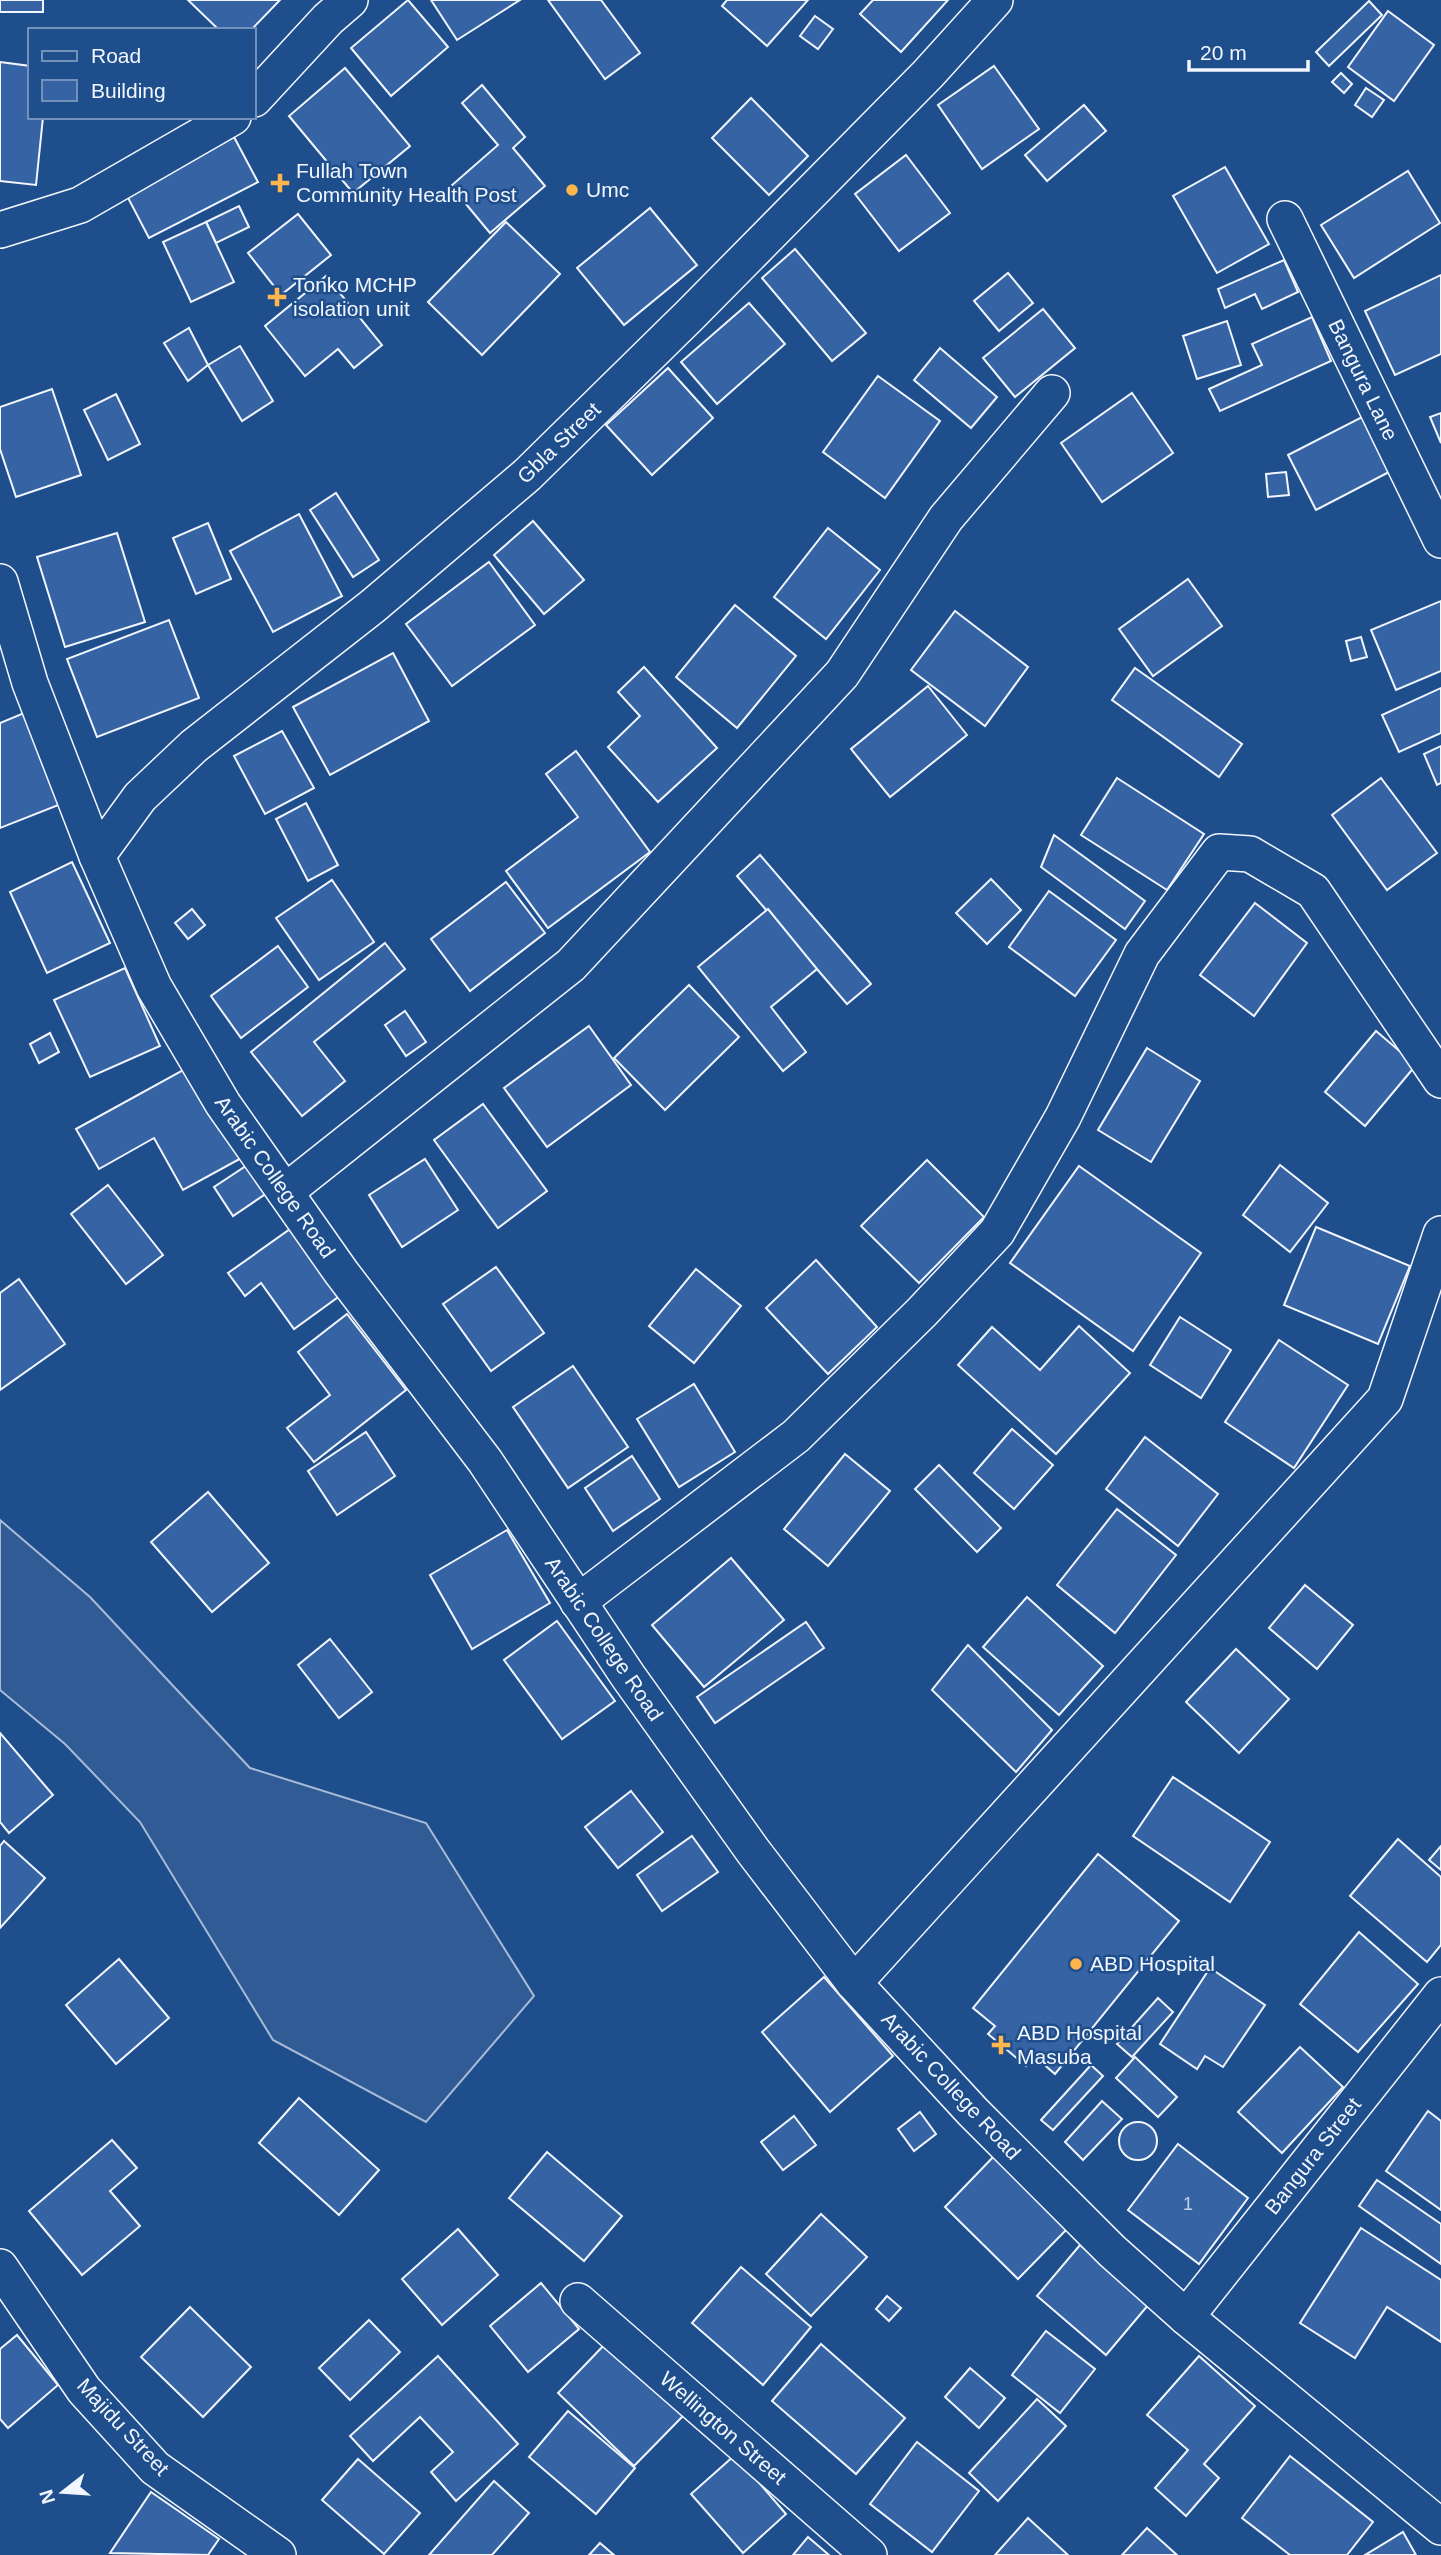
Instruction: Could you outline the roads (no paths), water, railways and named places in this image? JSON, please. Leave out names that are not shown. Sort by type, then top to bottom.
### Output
[{"type":"street","points":[[256,97],[328,19],[350,0]]},
{"type":"street","name":"Gbla Street","points":[[97,856],[139,797],[194,746],[373,606],[527,475],[690,315],[928,74],[995,0]]},
{"type":"street","points":[[0,230],[80,205],[230,119]]},
{"type":"street","name":"Bangura Lane","points":[[1285,219],[1441,540]]},
{"type":"street","points":[[285,1192],[571,965],[842,674],[946,518],[1052,393]]},
{"type":"street","name":"Arabic College Road","points":[[0,582],[30,683],[97,856],[154,987],[223,1104],[341,1272],[485,1461],[578,1602],[753,1851],[853,1983],[973,2112],[1112,2251],[1186,2317],[1441,2527]]},
{"type":"street","points":[[578,1602],[796,1436],[922,1312],[997,1232],[1063,1117],[1142,954],[1219,852],[1250,854],[1313,891],[1441,1080]]},
{"type":"street","points":[[853,1983],[1385,1399],[1441,1234]]},
{"type":"street","name":"Bangura Street","points":[[1186,2317],[1441,1995]]},
{"type":"street","name":"Majidu Street","points":[[0,2267],[84,2390],[155,2468],[278,2555]]},
{"type":"street","name":"Wellington Street","points":[[578,2301],[869,2555]]},
{"type":"place","name":"Fullah Town Community Health Post","points":[[280,183]]},
{"type":"place","name":"Umc","points":[[572,190]]},
{"type":"place","name":"Tonko MCHP isolation unit","points":[[277,297]]},
{"type":"place","name":"ABD Hospital","points":[[1076,1964]]},
{"type":"place","name":"ABD Hospital Masuba","points":[[1001,2045]]}]
